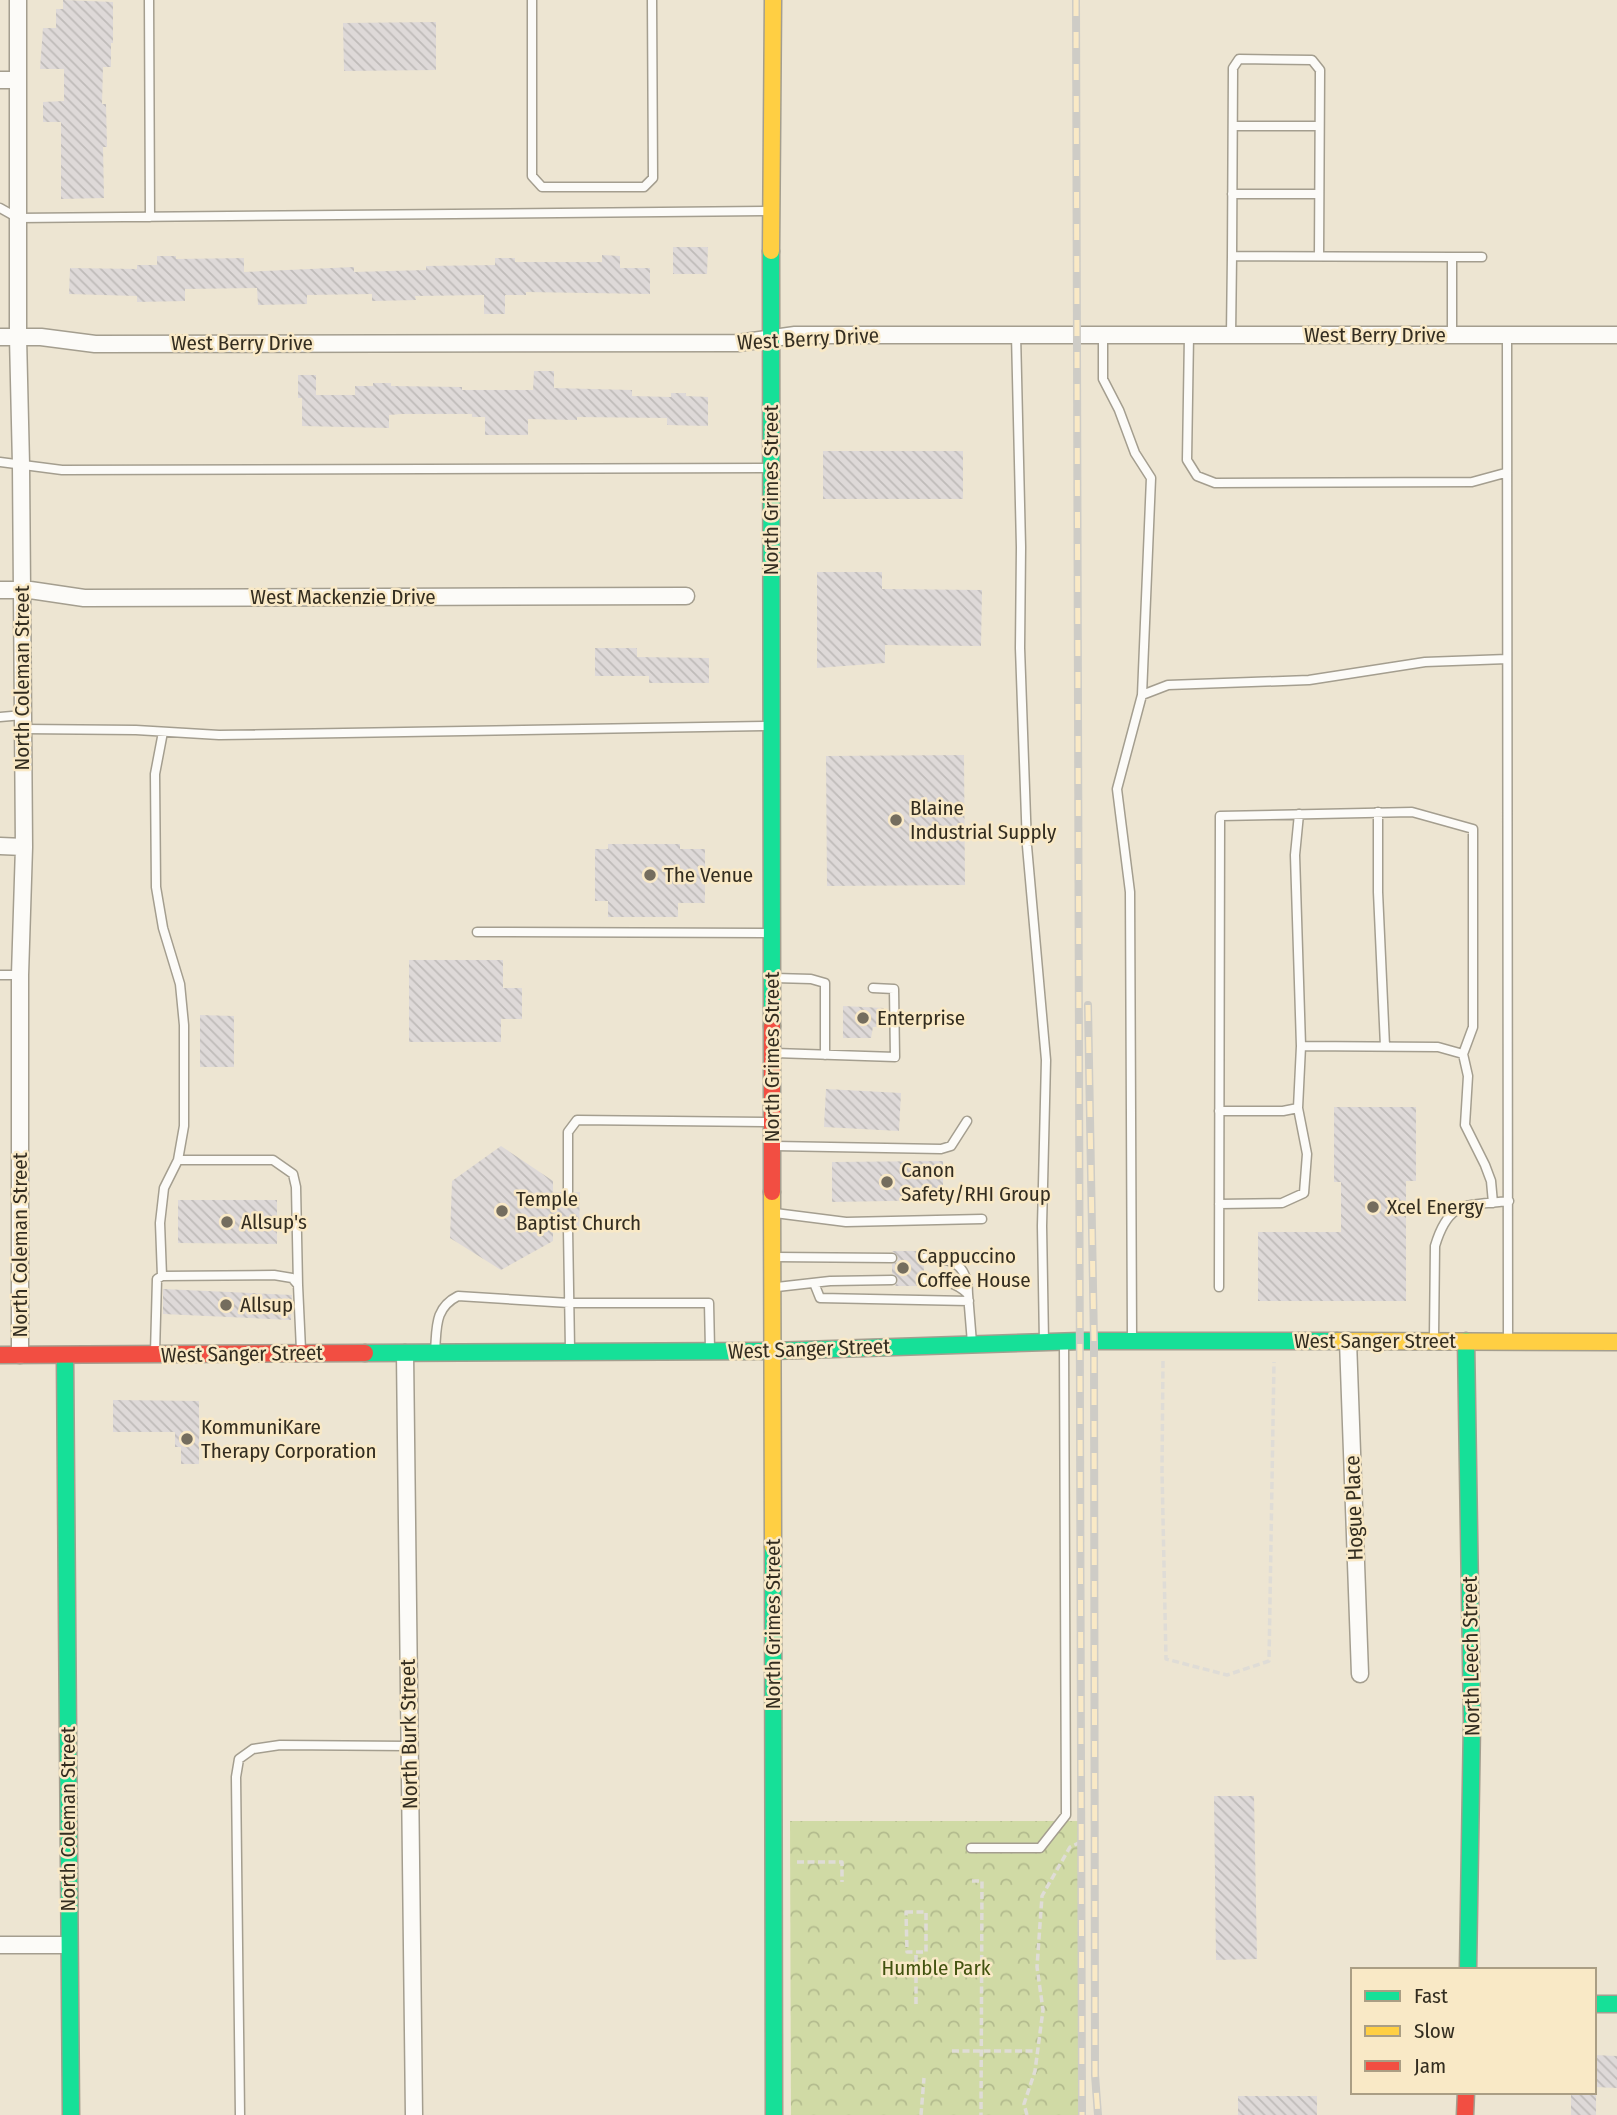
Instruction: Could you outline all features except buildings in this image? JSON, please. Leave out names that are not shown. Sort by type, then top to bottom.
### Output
[{"type":"main road","name":"North Grimes Street","points":[[773,0],[771,726],[774,2115]]},
{"type":"main road","name":"West Sanger Street","points":[[0,1355],[710,1352],[1064,1341],[1617,1342]]},
{"type":"main road","name":"North Leech Street","points":[[1466,1341],[1472,1721],[1468,1968]]},
{"type":"main road","name":"North Coleman Street","points":[[65,1356],[71,2115]]},
{"type":"main road","points":[[1596,2004],[1617,2004]]},
{"type":"main road","points":[[1465,2115],[1466,2094]]},
{"type":"street","name":"North Coleman Street","points":[[18,0],[18,337],[24,846],[20,975],[20,1355]]},
{"type":"street","points":[[0,80],[18,80]]},
{"type":"street","name":"West Berry Drive","points":[[0,337],[41,337],[95,344],[738,342],[795,335],[1617,335]]},
{"type":"street","name":"West Mackenzie Drive","points":[[0,590],[84,598],[686,596]]},
{"type":"street","points":[[0,846],[24,846]]},
{"type":"street","name":"Hogue Place","points":[[1348,1341],[1360,1674]]},
{"type":"street","name":"North Burk Street","points":[[405,1353],[414,2115]]},
{"type":"street","points":[[0,1945],[69,1945]]},
{"type":"lane","points":[[149,0],[150,217]]},
{"type":"lane","points":[[532,0],[532,176],[542,187],[644,187],[653,178],[652,0]]},
{"type":"lane","points":[[1231,335],[1233,68],[1239,60],[1312,60],[1320,70],[1319,256]]},
{"type":"lane","points":[[1233,126],[1319,126]]},
{"type":"lane","points":[[1232,194],[1319,194]]},
{"type":"lane","points":[[0,208],[18,218],[771,211]]},
{"type":"lane","points":[[1232,256],[1482,257]]},
{"type":"lane","points":[[1452,257],[1452,335]]},
{"type":"lane","points":[[1016,334],[1021,547],[1020,648],[1027,846],[1046,1060],[1042,1226],[1044,1342]]},
{"type":"lane","points":[[1103,334],[1103,379],[1119,410],[1135,453],[1151,478],[1142,695],[1117,789],[1130,892],[1132,1342]]},
{"type":"lane","points":[[1189,335],[1187,460],[1197,476],[1215,483],[1472,482],[1505,473]]},
{"type":"lane","points":[[1507,335],[1505,473],[1508,1341]]},
{"type":"lane","points":[[0,462],[62,470],[771,468]]},
{"type":"lane","points":[[1142,695],[1168,685],[1309,680],[1425,662],[1507,659]]},
{"type":"lane","points":[[0,717],[23,722],[219,735],[771,726]]},
{"type":"lane","points":[[163,732],[155,774],[156,887],[163,928],[180,984],[184,1025],[184,1126],[178,1160],[164,1188],[160,1223],[163,1276]]},
{"type":"lane","points":[[1378,812],[1378,892],[1385,1046]]},
{"type":"lane","points":[[1219,1287],[1220,816],[1412,812],[1473,829],[1473,1027],[1463,1054],[1468,1076],[1465,1125],[1491,1181],[1493,1203]]},
{"type":"lane","points":[[1219,1204],[1282,1203],[1304,1193],[1307,1154],[1298,1108],[1301,1046],[1295,855],[1299,814]]},
{"type":"lane","points":[[477,932],[772,933]]},
{"type":"lane","points":[[0,975],[20,975]]},
{"type":"lane","points":[[772,978],[811,979],[825,983],[825,1055]]},
{"type":"lane","points":[[772,1053],[895,1057],[894,989],[873,988]]},
{"type":"lane","points":[[1301,1046],[1438,1046],[1463,1054]]},
{"type":"lane","points":[[1219,1111],[1283,1111],[1298,1108]]},
{"type":"lane","points":[[568,1192],[568,1132],[577,1121],[772,1122]]},
{"type":"lane","points":[[772,1146],[941,1149],[951,1146],[967,1122]]},
{"type":"lane","points":[[178,1160],[273,1160],[293,1174],[296,1187],[301,1353]]},
{"type":"lane","points":[[1434,1341],[1435,1247],[1439,1232],[1451,1214],[1464,1204],[1509,1200]]},
{"type":"lane","points":[[772,1213],[846,1222],[982,1219]]},
{"type":"lane","points":[[568,1229],[570,1352]]},
{"type":"lane","points":[[772,1257],[892,1258]]},
{"type":"lane","points":[[924,1258],[940,1258],[954,1262],[962,1269],[968,1283],[972,1343]]},
{"type":"lane","points":[[155,1356],[157,1279],[163,1276],[274,1275],[292,1278],[298,1285]]},
{"type":"lane","points":[[772,1288],[814,1283],[892,1280]]},
{"type":"lane","points":[[924,1280],[948,1281],[959,1286],[969,1297]]},
{"type":"lane","points":[[814,1283],[820,1298],[969,1297]]},
{"type":"lane","points":[[435,1353],[438,1315],[448,1301],[458,1296],[569,1303],[709,1303],[710,1352]]},
{"type":"lane","points":[[971,1848],[1040,1848],[1066,1815],[1064,1341]]},
{"type":"lane","points":[[240,2115],[236,1777],[239,1759],[253,1749],[280,1745],[409,1746]]},
{"type":"path","points":[[1163,1342],[1162,1471],[1166,1659],[1227,1675],[1269,1661],[1274,1341]]},
{"type":"path","points":[[1027,2115],[1024,2104],[1035,2071],[1043,2010],[1037,1967],[1042,1896],[1070,1847],[1082,1842]]},
{"type":"path","points":[[797,1862],[842,1862],[842,1882]]},
{"type":"path","points":[[972,1881],[982,1881],[981,2115]]},
{"type":"path","points":[[906,1912],[926,1912],[926,1952],[916,1952],[907,1952],[906,1912]]},
{"type":"path","points":[[916,1952],[916,2004]]},
{"type":"path","points":[[952,2051],[1038,2051]]},
{"type":"path","points":[[921,2115],[924,2078]]},
{"type":"green space","name":"Humble Park","points":[[790,1821],[1081,1821],[1082,2115],[791,2115]]},
{"type":"railway","points":[[1076,0],[1082,2115]]},
{"type":"railway","points":[[1088,1005],[1094,1342],[1095,2075],[1098,2115]]},
{"type":"traffic: fast","points":[[771,251],[772,1026]]},
{"type":"traffic: fast","points":[[365,1353],[772,1351],[1081,1341],[1337,1341]]},
{"type":"traffic: fast","points":[[1466,1341],[1472,1721],[1468,1968]]},
{"type":"traffic: fast","points":[[65,1356],[71,2115]]},
{"type":"traffic: fast","points":[[773,1547],[774,2115]]},
{"type":"traffic: fast","points":[[1596,2004],[1617,2004]]},
{"type":"traffic: slow","points":[[771,251],[773,0]]},
{"type":"traffic: slow","points":[[772,1192],[773,1547]]},
{"type":"traffic: slow","points":[[1337,1341],[1617,1342]]},
{"type":"traffic: jam","points":[[772,1026],[772,1192]]},
{"type":"traffic: jam","points":[[0,1355],[365,1353]]},
{"type":"traffic: jam","points":[[1465,2115],[1466,2094]]},
{"type":"place","name":"Blaine Industrial Supply","points":[[896,820]]},
{"type":"place","name":"The Venue","points":[[650,875]]},
{"type":"place","name":"Enterprise","points":[[863,1018]]},
{"type":"place","name":"Canon Safety/RHI Group","points":[[887,1182]]},
{"type":"place","name":"Xcel Energy","points":[[1373,1207]]},
{"type":"place","name":"Temple Baptist Church","points":[[502,1211]]},
{"type":"place","name":"Allsup's","points":[[227,1222]]},
{"type":"place","name":"Cappuccino Coffee House","points":[[903,1268]]},
{"type":"place","name":"Allsup","points":[[226,1305]]},
{"type":"place","name":"KommuniKare Therapy Corporation","points":[[187,1439]]}]
